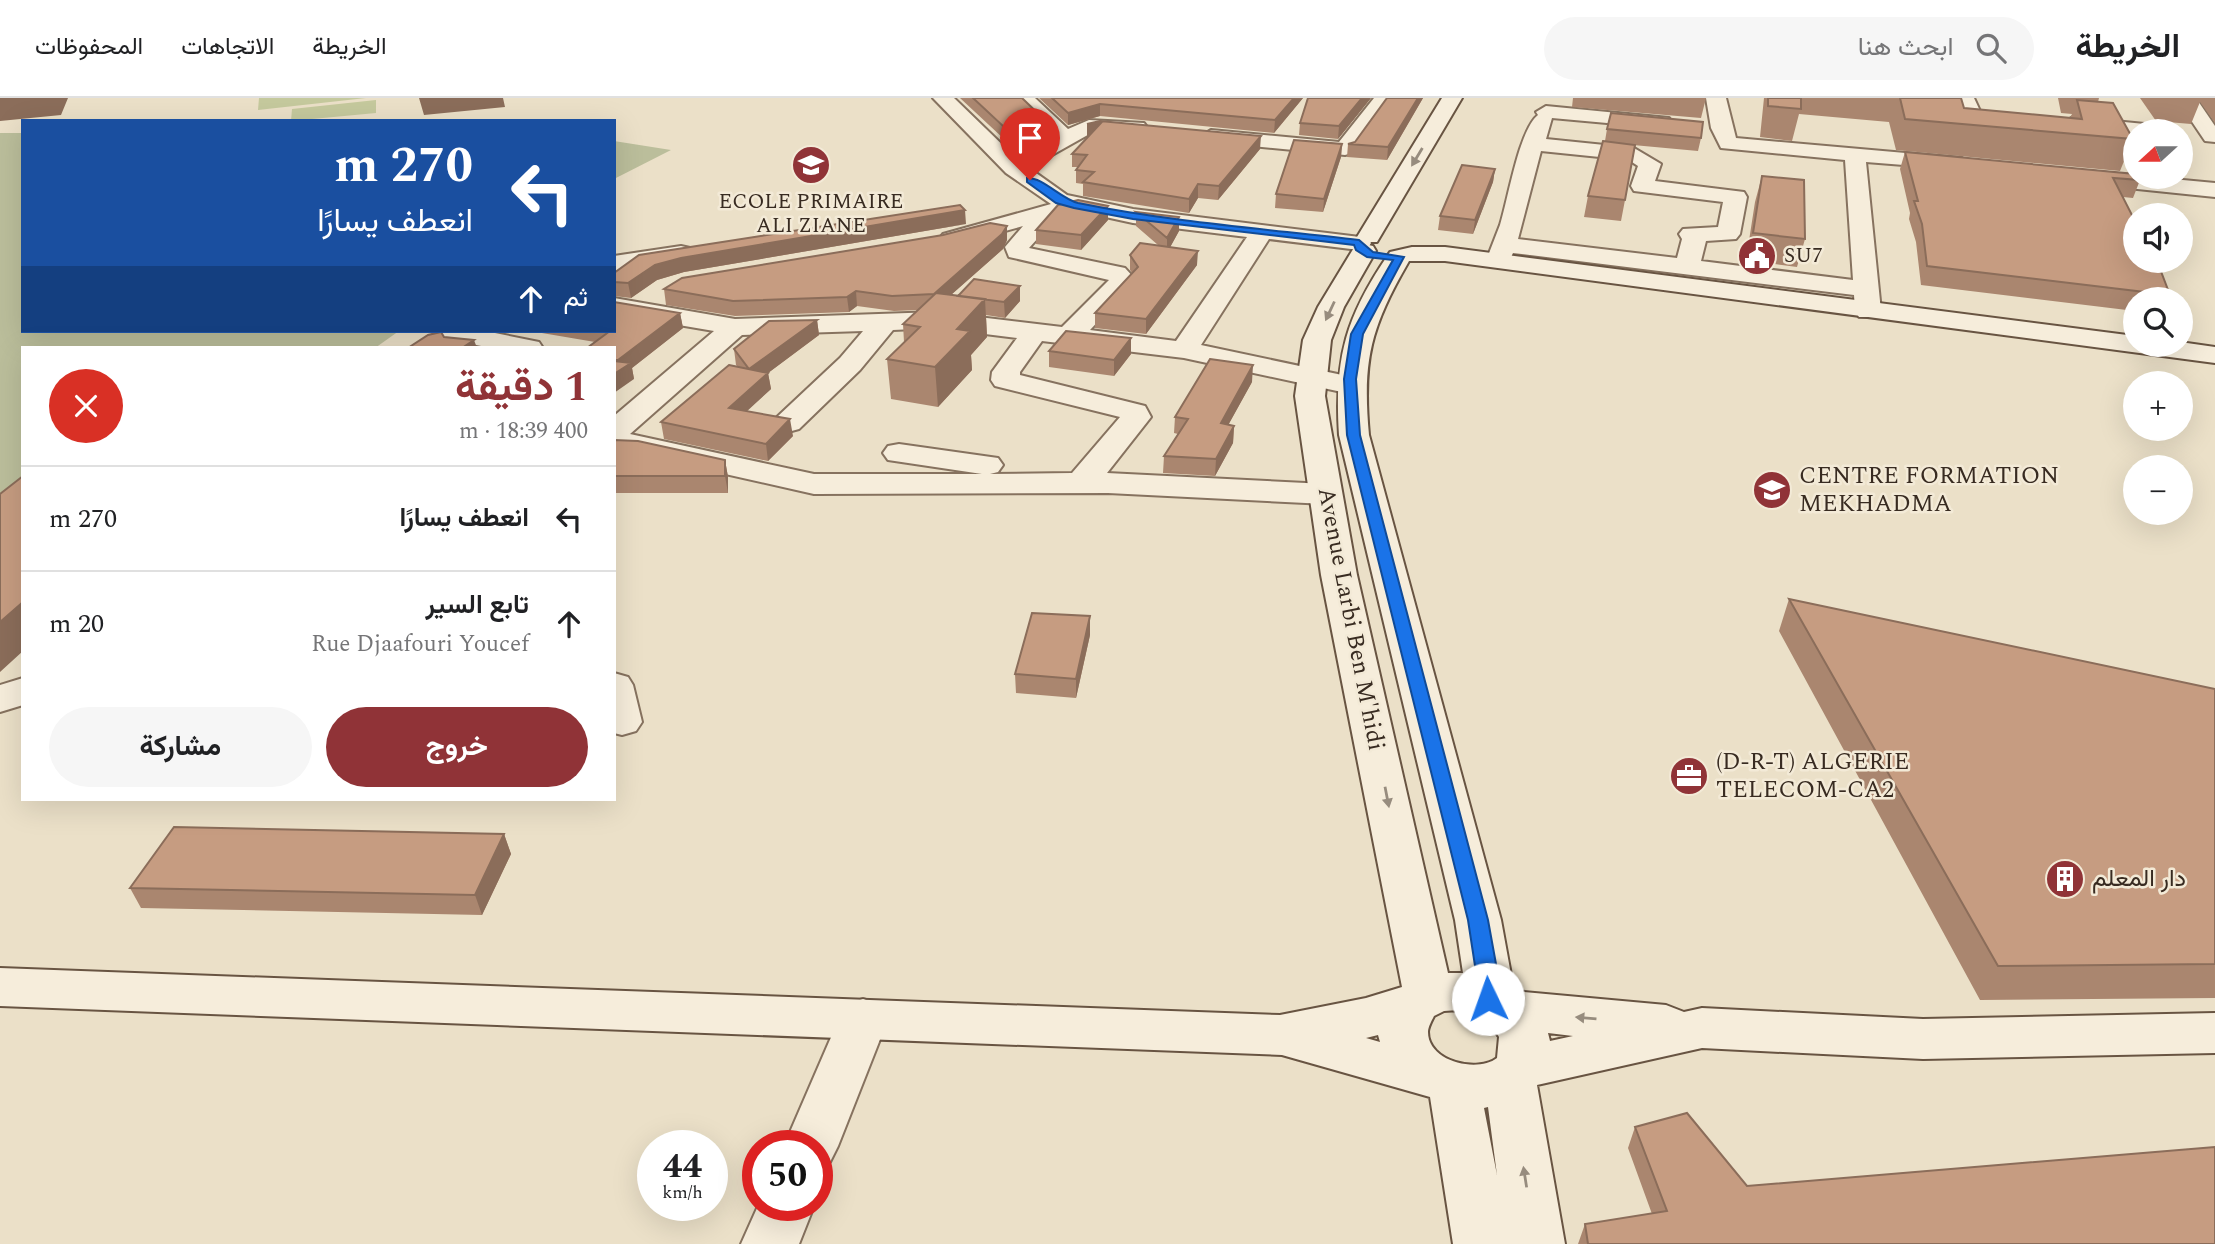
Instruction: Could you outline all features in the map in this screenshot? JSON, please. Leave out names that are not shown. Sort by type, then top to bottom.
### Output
[{"type":"street","points":[[943,98],[1048,202]]},
{"type":"street","points":[[1024,98],[1065,137]]},
{"type":"street","points":[[1197,134],[1345,149],[1384,98]]},
{"type":"street","name":"Avenue Larbi Ben M'hidi","points":[[1421,1000],[1339,575],[1312,407],[1312,360],[1324,322],[1364,244],[1452,98]]},
{"type":"street","points":[[2186,98],[2213,137]]},
{"type":"street","points":[[1500,252],[1512,224],[1534,144],[1548,105],[1689,118],[1718,111],[1728,144],[1975,165]]},
{"type":"street","points":[[1945,110],[1968,105],[1997,115]]},
{"type":"street","points":[[2049,120],[2123,128]]},
{"type":"street","points":[[1014,168],[1077,130],[1100,125],[1157,129]]},
{"type":"street","points":[[2100,126],[2123,167]]},
{"type":"street","points":[[2193,135],[2213,137]]},
{"type":"street","points":[[1534,144],[1634,154],[1650,164],[1642,187],[1736,197],[1728,234],[1691,234],[1693,239],[1688,267]]},
{"type":"street","points":[[1855,155],[1866,300]]},
{"type":"street","points":[[2067,175],[2123,182]]},
{"type":"street","points":[[2193,188],[2215,190]]},
{"type":"street","points":[[933,242],[990,230],[1048,202]]},
{"type":"street","points":[[1048,202],[1017,247],[1018,252],[1116,273],[1124,280],[1070,335]]},
{"type":"street","points":[[994,203],[1048,202],[1133,216],[1445,254],[1500,252],[1688,267],[1866,300]]},
{"type":"street","points":[[1184,350],[1264,231]]},
{"type":"street","points":[[616,264],[710,249]]},
{"type":"street","name":"Avenue Larbi Ben M'hidi","points":[[1406,250],[1357,334],[1350,385],[1354,435],[1478,920],[1490,986],[1497,1005]]},
{"type":"street","points":[[1500,252],[1866,300],[2213,354]]},
{"type":"street","points":[[626,308],[668,287]]},
{"type":"street","points":[[626,308],[735,327],[937,320],[1036,330],[1184,350],[1350,385]]},
{"type":"street","points":[[788,423],[850,364],[886,321]]},
{"type":"street","points":[[616,430],[735,327]]},
{"type":"street","points":[[1036,330],[1006,372],[1005,380],[1134,412],[1136,417],[1098,481]]},
{"type":"street","points":[[457,333],[518,346]]},
{"type":"street","points":[[616,440],[814,484],[1098,481],[1326,494]]},
{"type":"street","points":[[899,453],[1098,481]]},
{"type":"street","points":[[0,700],[21,691]]},
{"type":"street","points":[[0,986],[1280,1035],[1360,1020],[1421,1000],[1458,992],[1497,1005],[1702,1028],[1923,1039],[2215,1033]]},
{"type":"street","points":[[1421,1000],[1404,1018],[1402,1034],[1406,1050],[1419,1066],[1445,1082],[1482,1244]]},
{"type":"street","points":[[1497,1005],[1518,1023],[1525,1039],[1526,1054],[1515,1073],[1536,1244]]},
{"type":"street","points":[[818,1130],[863,1019]]},
{"type":"street","points":[[1280,1035],[1445,1082],[1493,1086],[1515,1073],[1702,1028]]},
{"type":"street","points":[[770,1244],[780,1221]]},
{"type":"green space","points":[[259,98],[366,98],[258,110]]},
{"type":"green space","points":[[376,100],[376,113],[291,119],[292,109]]},
{"type":"green space","points":[[0,133],[21,133],[21,333],[396,333],[378,346],[21,346],[21,510],[0,515]]},
{"type":"green space","points":[[616,141],[671,150],[616,178]]},
{"type":"building","points":[[973,98],[1022,98],[1048,123],[1025,133],[1014,125],[1004,127]]},
{"type":"building","points":[[1052,98],[1294,98],[1275,120],[1100,104],[1068,113]]},
{"type":"building","points":[[1308,98],[1362,98],[1339,126],[1300,123]]},
{"type":"building","points":[[1387,98],[1418,98],[1388,147],[1348,144],[1355,142]]},
{"type":"building","points":[[1768,98],[1801,98],[1801,109],[1768,106]]},
{"type":"building","points":[[1900,98],[1961,98],[1964,108],[2082,119],[2077,100],[2113,103],[2123,121],[2123,138],[1905,119]]},
{"type":"building","points":[[1611,113],[1703,122],[1701,138],[1607,129]]},
{"type":"building","points":[[1100,121],[1261,136],[1219,186],[1198,184],[1189,199],[1083,182],[1094,172],[1076,170],[1087,155],[1072,154],[1101,123],[1087,124]]},
{"type":"building","points":[[1294,140],[1342,144],[1324,199],[1276,194]]},
{"type":"building","points":[[1603,141],[1635,145],[1625,200],[1588,196]]},
{"type":"building","points":[[1905,152],[2123,173],[2123,179],[2113,178],[2126,203],[2123,203],[2123,273],[2162,273],[2167,287],[2123,287],[2123,289],[1927,266],[1922,224],[1914,201],[1918,201]]},
{"type":"building","points":[[1462,165],[1495,169],[1475,220],[1440,216]]},
{"type":"building","points":[[1762,176],[1804,180],[1805,239],[1753,233]]},
{"type":"building","points":[[1078,200],[1108,206],[1081,235],[1036,230],[1058,205]]},
{"type":"building","points":[[960,205],[965,210],[681,258],[655,265],[628,283],[616,282],[616,272],[639,255]]},
{"type":"building","points":[[1136,212],[1179,217],[1167,238]]},
{"type":"building","points":[[990,223],[1007,226],[1002,234],[934,294],[892,296],[856,291],[847,297],[733,301],[664,289],[682,278],[943,235]]},
{"type":"building","points":[[1140,243],[1198,251],[1146,319],[1095,313],[1138,267],[1130,255]]},
{"type":"building","points":[[974,279],[1020,286],[1004,302],[958,296]]},
{"type":"building","points":[[936,293],[985,299],[957,329],[970,331],[935,367],[887,359],[920,327],[903,324]]},
{"type":"building","points":[[616,302],[680,313],[618,360],[616,346],[590,346],[607,333],[616,333]]},
{"type":"building","points":[[817,320],[749,369],[734,349],[769,321]]},
{"type":"building","points":[[1066,331],[1131,338],[1114,360],[1049,351]]},
{"type":"building","points":[[442,333],[444,337],[474,340],[465,346],[411,346],[428,335]]},
{"type":"building","points":[[1210,359],[1253,365],[1221,423],[1234,426],[1216,459],[1164,456],[1188,419],[1175,417]]},
{"type":"building","points":[[616,361],[631,363],[616,373]]},
{"type":"building","points":[[729,365],[768,373],[729,408],[790,419],[766,444],[661,422]]},
{"type":"building","points":[[616,440],[638,441],[725,460],[725,476],[616,476]]},
{"type":"building","points":[[21,478],[21,604],[0,622],[0,494]]},
{"type":"building","name":"دار المعلم","points":[[1789,599],[2215,689],[2215,964],[1998,966]]},
{"type":"building","points":[[1032,613],[1090,616],[1076,679],[1015,674]]},
{"type":"building","points":[[174,827],[504,834],[475,895],[130,888]]},
{"type":"building","points":[[1687,1113],[1747,1186],[2215,1147],[2215,1244],[1588,1244],[1585,1224],[1667,1211],[1635,1127]]},
{"type":"place","name":"ECOLE PRIMAIRE ALI ZIANE","points":[[811,165]]},
{"type":"place","name":"SU7","points":[[1757,256]]},
{"type":"place","name":"CENTRE FORMATION MEKHADMA","points":[[1772,490]]},
{"type":"place","name":"(D-R-T) ALGERIE TELECOM-CA2","points":[[1689,776]]},
{"type":"place","name":"دار المعلم","points":[[2065,879]]},
{"type":"route","points":[[1030,180],[1060,201],[1074,205],[1133,216],[1359,243],[1359,248],[1371,254],[1399,257],[1357,334],[1352,352],[1350,402],[1354,435],[1373,512],[1478,920],[1490,986],[1488,999]]}]
